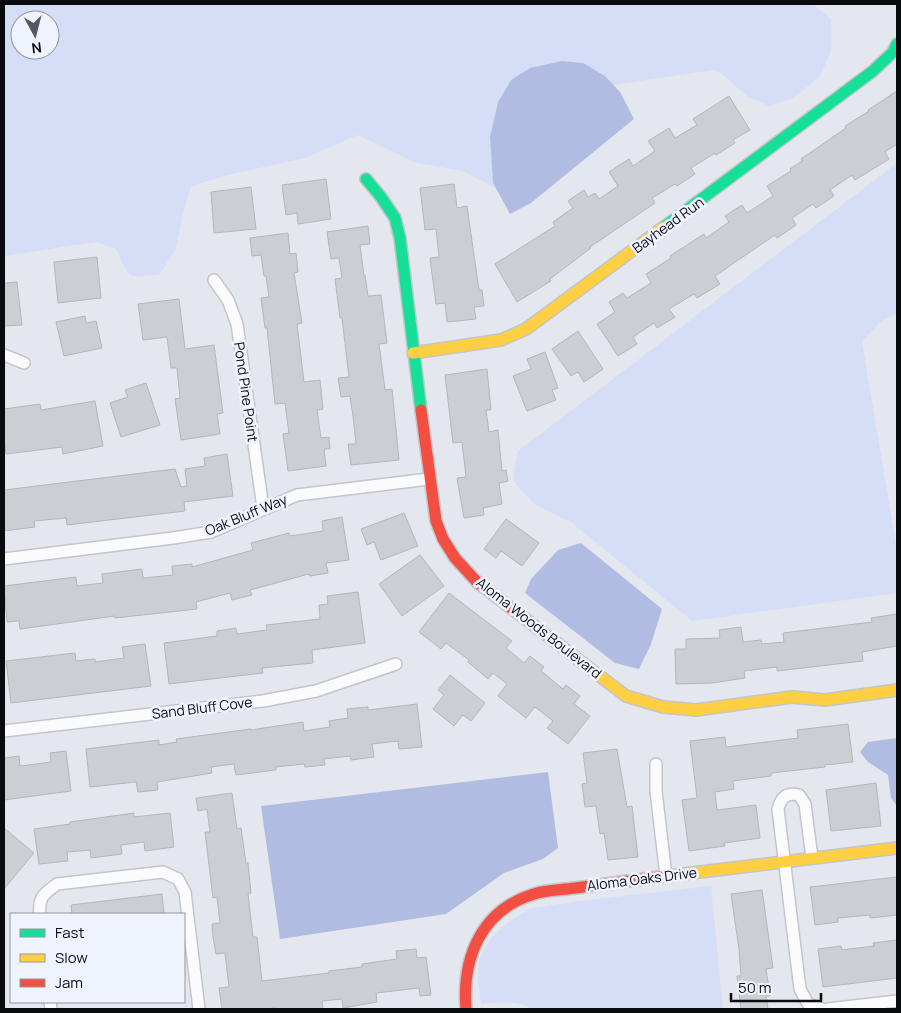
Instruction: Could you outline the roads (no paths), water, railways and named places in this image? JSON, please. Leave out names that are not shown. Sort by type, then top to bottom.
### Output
[{"type":"street","name":"Bayhead Run","points":[[413,353],[501,340],[526,329],[873,71],[893,52],[897,44]]},
{"type":"street","name":"Aloma Woods Boulevard","points":[[366,179],[381,196],[395,218],[400,238],[429,479],[436,521],[443,539],[455,558],[477,582],[626,696],[663,707],[696,710],[792,698],[825,700],[897,690]]},
{"type":"street","name":"Pond Pine Point","points":[[214,280],[228,300],[236,324],[263,508]]},
{"type":"street","points":[[4,355],[24,363]]},
{"type":"street","name":"Oak Bluff Way","points":[[4,559],[164,540],[211,532],[297,495],[429,479]]},
{"type":"street","name":"Sand Bluff Cove","points":[[4,731],[263,701],[316,691],[396,664]]},
{"type":"street","points":[[656,764],[656,791],[666,876]]},
{"type":"street","points":[[812,858],[806,804],[799,795],[788,794],[783,797],[778,809],[800,989],[808,1004],[822,1009]]},
{"type":"street","name":"Aloma Oaks Drive","points":[[466,1009],[464,989],[472,948],[483,930],[496,915],[512,902],[536,893],[897,848]]},
{"type":"street","points":[[40,913],[39,904],[44,894],[57,884],[163,872],[178,879],[185,892],[199,1009]]},
{"type":"street","points":[[828,1009],[897,1001]]}]
